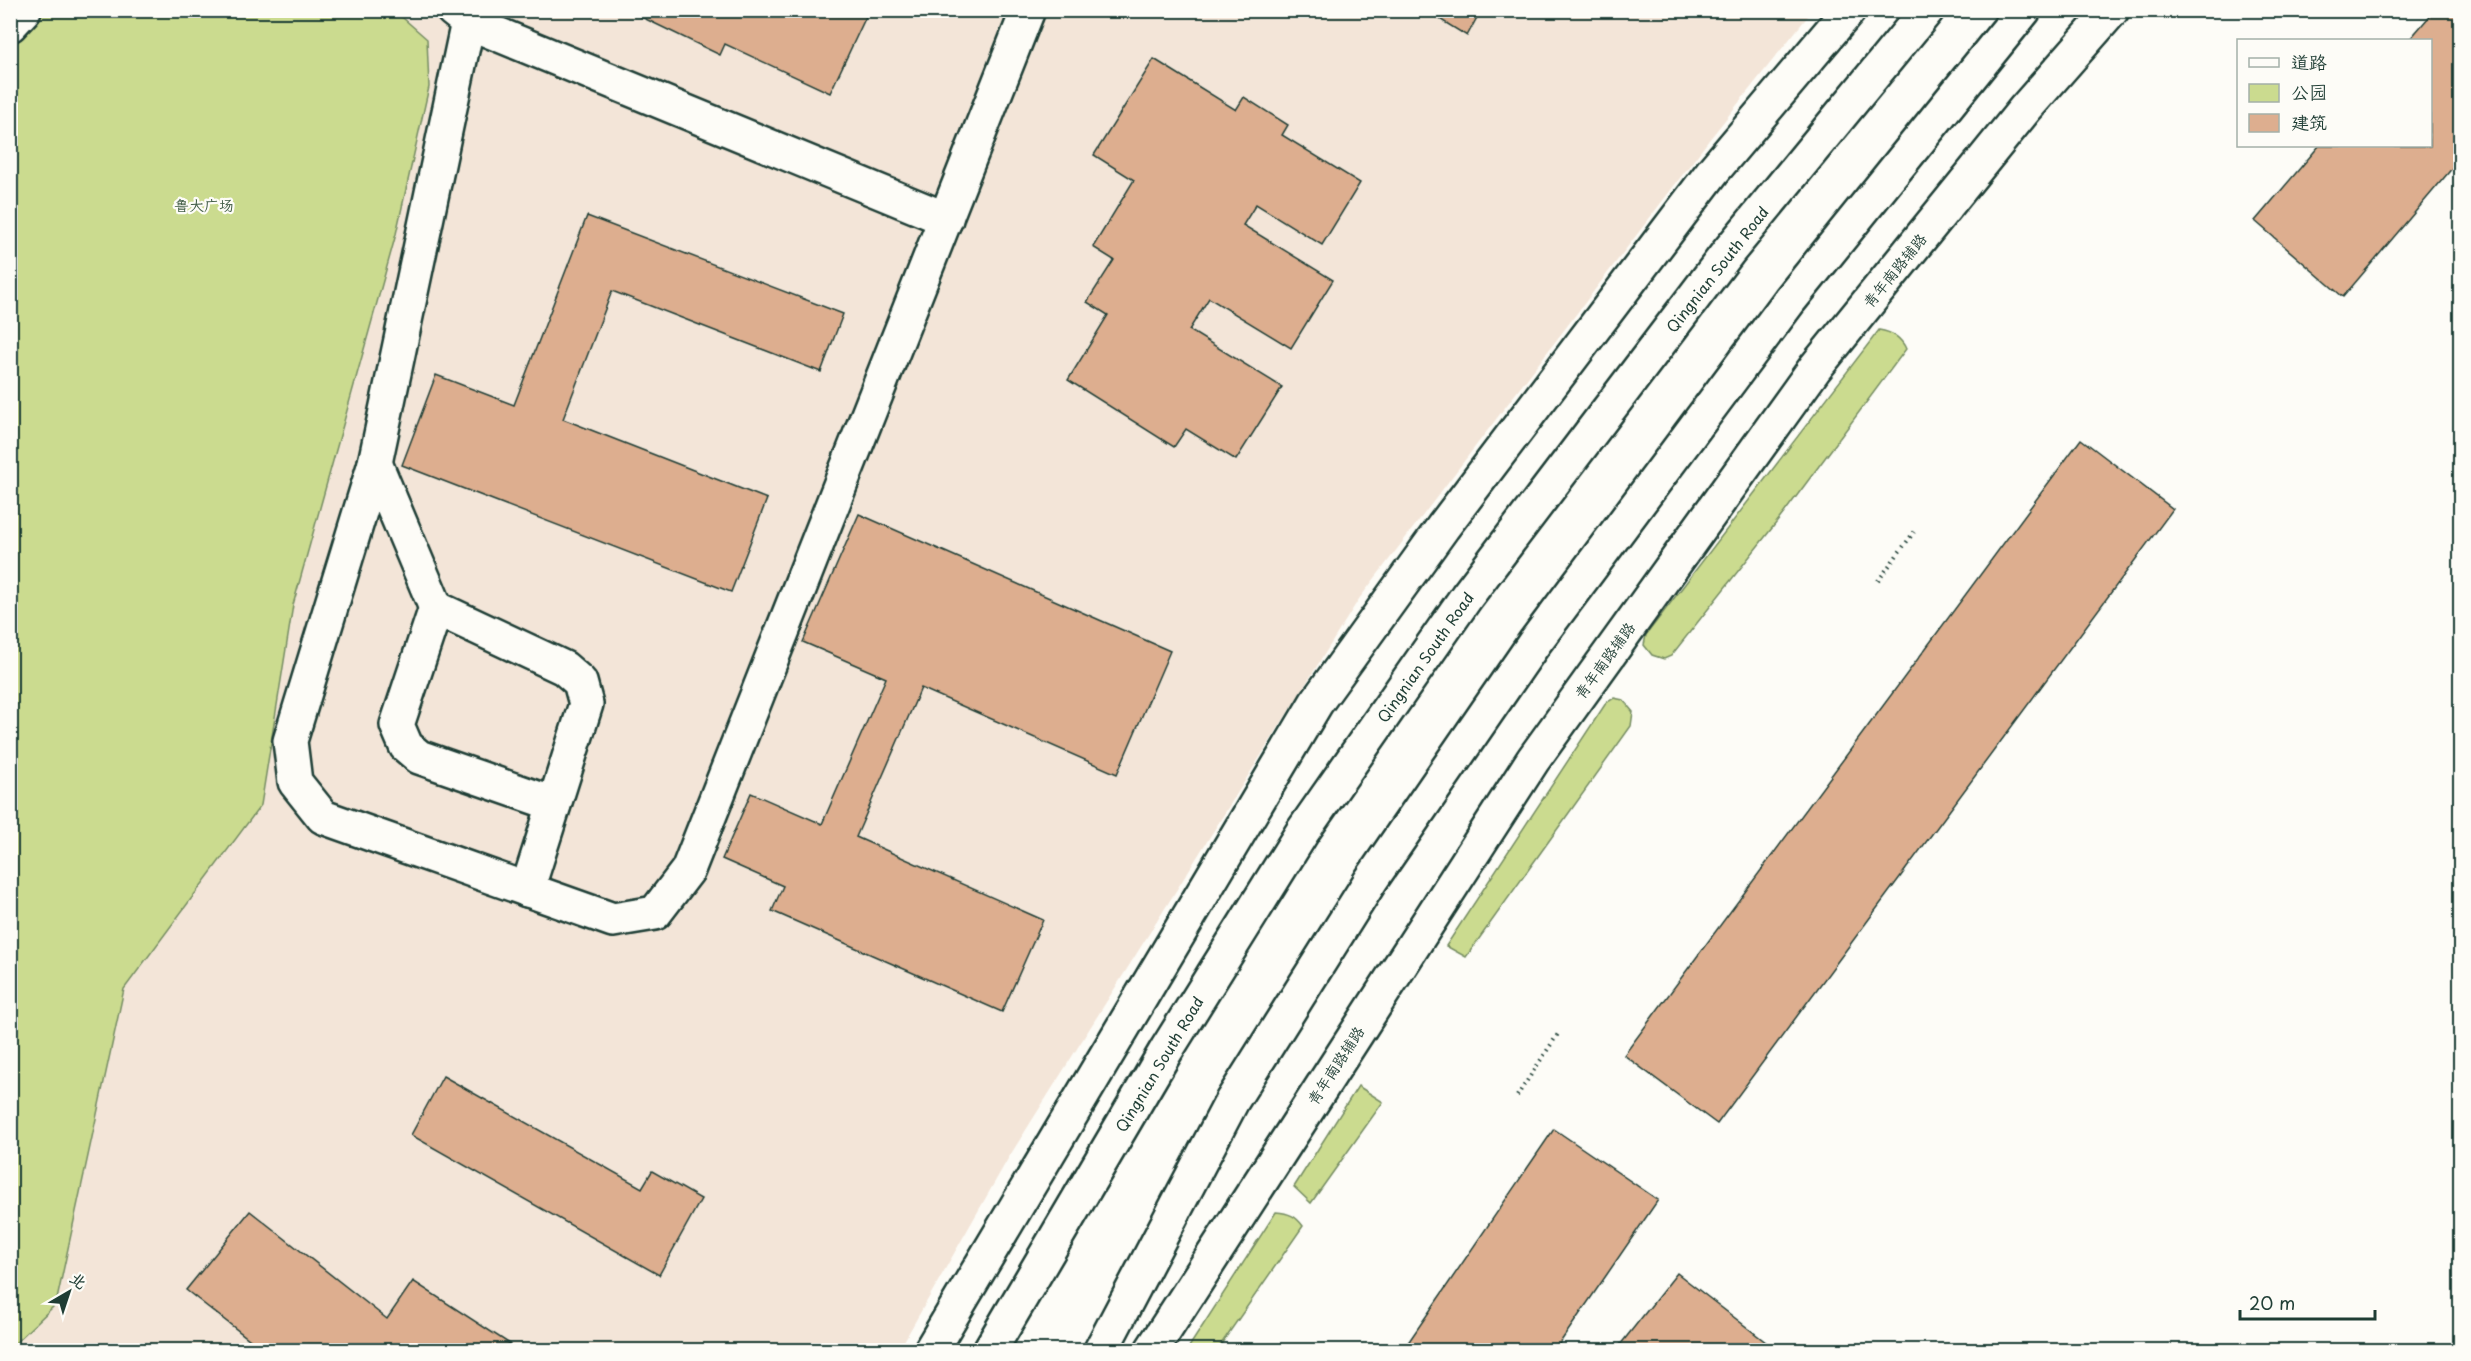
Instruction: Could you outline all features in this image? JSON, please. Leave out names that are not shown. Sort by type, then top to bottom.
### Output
[{"type":"main road","points":[[10,25],[24,10]]},
{"type":"main road","points":[[946,219],[460,16],[375,463],[290,741],[296,782],[323,817],[613,920],[655,913],[688,870],[946,219],[1028,10]]},
{"type":"main road","points":[[931,1350],[1235,835],[1316,703],[1443,527],[1706,180],[1849,10]]},
{"type":"main road","name":"Qingnian South Road","points":[[990,1350],[1167,1049],[1303,831],[1460,606],[1729,251],[1926,10]]},
{"type":"main road","points":[[1101,1350],[1232,1101],[1371,879],[1536,642],[1790,300],[2024,10]]},
{"type":"main road","name":"青年南路辅路","points":[[1152,1350],[1533,760],[1815,368],[2025,109],[2112,10]]},
{"type":"main road","points":[[375,463],[436,608],[397,725],[406,746],[419,757],[554,804]]},
{"type":"main road","points":[[436,608],[564,668],[580,682],[586,704],[527,890]]},
{"type":"path","points":[[1878,580],[1914,532]]},
{"type":"path","points":[[1517,1096],[1558,1034]]},
{"type":"shaded area","points":[[10,11],[1812,11],[1709,140],[1359,599],[1009,1157],[899,1350],[11,1350]]},
{"type":"green space","name":"鲁大广场","points":[[38,11],[395,11],[427,39],[429,87],[396,234],[293,605],[261,805],[124,989],[56,1304],[11,1347],[11,39]]},
{"type":"green space","points":[[1879,330],[1896,336],[1906,349],[1784,513],[1671,656],[1664,659],[1652,655],[1644,645],[1646,635]]},
{"type":"green space","points":[[1614,698],[1623,700],[1633,712],[1631,726],[1466,957],[1446,946],[1606,703]]},
{"type":"green space","points":[[1358,1086],[1383,1102],[1311,1203],[1294,1187]]},
{"type":"green space","points":[[1276,1212],[1292,1216],[1303,1226],[1217,1350],[1187,1350]]},
{"type":"building","points":[[627,10],[869,10],[830,93],[725,44],[720,55]]},
{"type":"building","points":[[1425,10],[1481,10],[1467,36]]},
{"type":"building","points":[[2435,10],[2460,10],[2460,159],[2343,297],[2255,221],[2318,147],[2432,147],[2432,39],[2410,39]]},
{"type":"building","points":[[1154,59],[1236,110],[1244,97],[1288,125],[1282,135],[1360,183],[1322,245],[1256,204],[1243,225],[1333,280],[1291,348],[1209,298],[1189,330],[1282,387],[1236,460],[1186,429],[1174,447],[1068,380],[1108,315],[1087,302],[1114,260],[1093,247],[1134,180],[1094,155]]},
{"type":"building","points":[[587,216],[843,314],[821,372],[612,291],[563,419],[767,499],[731,592],[402,465],[436,375],[514,405]]},
{"type":"building","points":[[2081,439],[2173,509],[1717,1124],[1624,1055]]},
{"type":"building","points":[[859,514],[1170,651],[1117,774],[921,688],[856,837],[1043,920],[1002,1012],[772,911],[783,886],[722,859],[751,793],[822,824],[886,678],[803,642]]},
{"type":"building","points":[[443,1076],[642,1188],[652,1171],[701,1199],[659,1275],[411,1135]]},
{"type":"building","points":[[1554,1129],[1658,1200],[1555,1350],[1403,1350]]},
{"type":"building","points":[[250,1211],[387,1319],[413,1281],[510,1344],[507,1350],[263,1350],[186,1290]]},
{"type":"building","points":[[1677,1273],[1776,1350],[1616,1350]]}]
